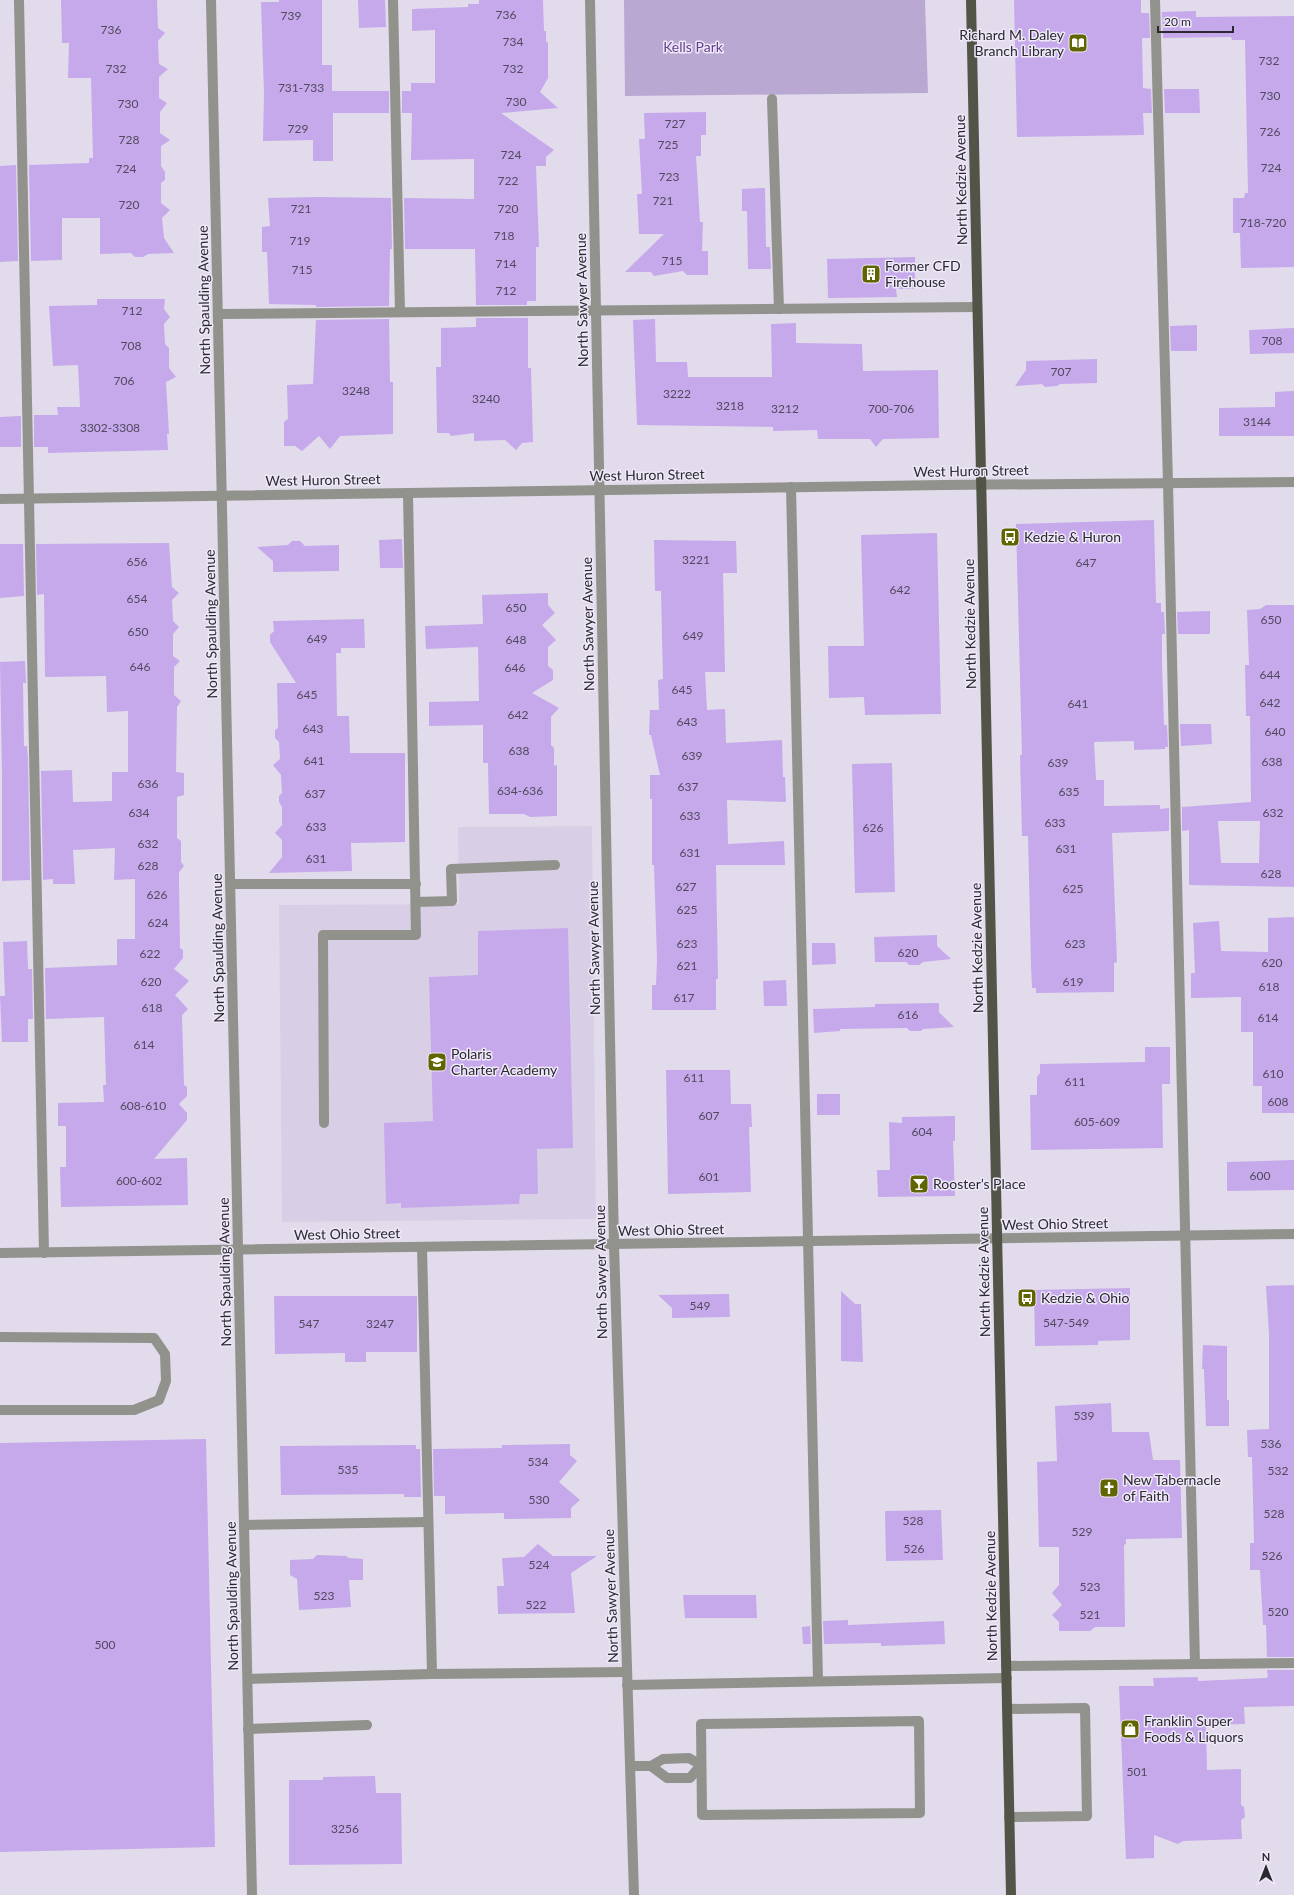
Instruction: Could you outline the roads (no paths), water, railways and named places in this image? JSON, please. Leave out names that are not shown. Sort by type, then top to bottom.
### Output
[{"type":"main road","name":"North Kedzie Avenue","points":[[971,0],[1011,1895]]},
{"type":"street","points":[[19,0],[44,1253]]},
{"type":"street","name":"North Spaulding Avenue","points":[[211,0],[252,1895]]},
{"type":"street","points":[[394,0],[400,312]]},
{"type":"street","name":"North Sawyer Avenue","points":[[590,0],[614,1245],[634,1895]]},
{"type":"street","points":[[1155,0],[1168,483],[1184,1236],[1195,1664]]},
{"type":"street","points":[[772,99],[779,309]]},
{"type":"street","points":[[218,314],[977,307]]},
{"type":"street","name":"West Huron Street","points":[[0,499],[790,487],[1294,482]]},
{"type":"street","points":[[790,487],[818,1681]]},
{"type":"street","points":[[324,1123],[323,935],[416,935],[408,493]]},
{"type":"street","points":[[416,902],[452,901],[450,869],[555,865]]},
{"type":"street","points":[[230,884],[416,884]]},
{"type":"street","name":"West Ohio Street","points":[[0,1253],[1294,1234]]},
{"type":"street","points":[[422,1247],[432,1674]]},
{"type":"street","points":[[0,1338],[154,1338],[165,1354],[166,1381],[159,1400],[134,1410],[0,1410]]},
{"type":"street","points":[[244,1525],[428,1522]]},
{"type":"street","points":[[1006,1666],[1294,1663]]},
{"type":"street","points":[[248,1679],[432,1674],[627,1672]]},
{"type":"street","points":[[627,1685],[1007,1678]]},
{"type":"street","points":[[1007,1709],[1085,1708],[1086,1816],[1009,1817]]},
{"type":"street","points":[[651,1766],[667,1778],[690,1778],[701,1765],[701,1724],[919,1721],[920,1813],[702,1815],[701,1765]]},
{"type":"street","points":[[248,1730],[366,1725]]},
{"type":"street","points":[[630,1766],[651,1766],[663,1758],[689,1758],[701,1765]]},
{"type":"place","name":"Richard M. Daley Branch Library","points":[[1078,43]]},
{"type":"place","name":"Former CFD Firehouse","points":[[871,274]]},
{"type":"place","name":"Kedzie & Huron","points":[[1010,537]]},
{"type":"place","name":"Polaris Charter Academy","points":[[437,1062]]},
{"type":"place","name":"Rooster’s Place","points":[[919,1184]]},
{"type":"place","name":"Kedzie & Ohio","points":[[1027,1298]]},
{"type":"place","name":"New Tabernacle of Faith","points":[[1109,1488]]},
{"type":"place","name":"Franklin Super Foods & Liquors","points":[[1130,1729]]},
{"type":"park label","name":"Kells Park","points":[[693,47]]}]
